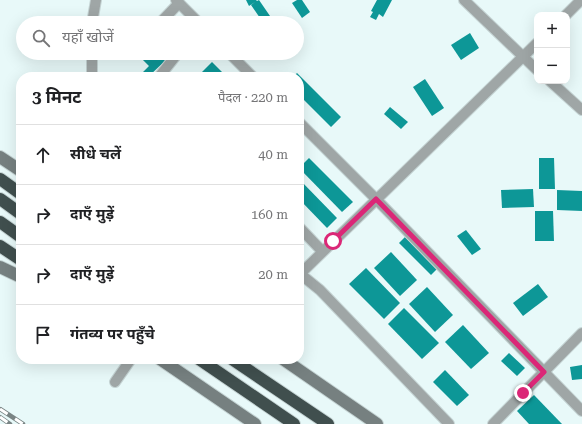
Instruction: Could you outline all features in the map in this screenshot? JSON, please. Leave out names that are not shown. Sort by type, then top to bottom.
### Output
[{"type":"highway","points":[[0,179],[16,190]]},
{"type":"highway","points":[[0,199],[16,210]]},
{"type":"highway","points":[[0,222],[16,233]]},
{"type":"highway","points":[[0,246],[16,257]]},
{"type":"highway","points":[[206,364],[294,424]]},
{"type":"highway","points":[[239,364],[328,424]]},
{"type":"street","points":[[93,16],[96,0]]},
{"type":"street","points":[[464,0],[534,67]]},
{"type":"street","points":[[569,12],[581,0]]},
{"type":"street","points":[[166,16],[178,2],[192,16]]},
{"type":"street","points":[[304,269],[534,47]]},
{"type":"street","points":[[92,60],[92,72]]},
{"type":"street","points":[[162,72],[171,60]]},
{"type":"street","points":[[236,60],[248,72]]},
{"type":"street","points":[[553,84],[582,110]]},
{"type":"street","points":[[304,127],[582,411]]},
{"type":"street","points":[[0,157],[16,168]]},
{"type":"street","points":[[304,232],[322,251]]},
{"type":"street","points":[[0,267],[16,275]]},
{"type":"street","points":[[304,278],[320,290],[449,424]]},
{"type":"street","points":[[493,424],[582,333]]},
{"type":"street","points":[[115,382],[128,364]]},
{"type":"street","points":[[167,364],[254,424]]},
{"type":"street","points":[[290,364],[377,424]]},
{"type":"building","points":[[246,0],[259,0],[270,16],[259,16],[251,5],[255,2],[249,6]]},
{"type":"building","points":[[297,0],[302,0],[310,12],[304,16],[301,16],[292,3]]},
{"type":"building","points":[[377,0],[392,0],[383,17],[379,14],[376,20],[370,17],[373,12],[371,11]]},
{"type":"building","points":[[470,33],[479,48],[461,60],[451,45]]},
{"type":"building","points":[[143,60],[166,60],[153,72],[143,72],[149,66]]},
{"type":"building","points":[[212,62],[222,72],[202,72]]},
{"type":"building","points":[[425,79],[444,108],[432,116],[413,87]]},
{"type":"building","points":[[304,80],[341,117],[331,127],[304,100]]},
{"type":"building","points":[[390,107],[408,122],[401,129],[384,114]]},
{"type":"building","points":[[309,158],[353,202],[342,212],[304,173],[304,163]]},
{"type":"building","points":[[539,158],[554,158],[555,189],[539,189]]},
{"type":"building","points":[[304,184],[337,218],[327,228],[304,204]]},
{"type":"building","points":[[533,189],[534,207],[502,208],[501,190]]},
{"type":"building","points":[[557,190],[582,191],[582,211],[557,210]]},
{"type":"building","points":[[535,211],[553,211],[554,241],[535,241]]},
{"type":"building","points":[[466,230],[481,249],[472,255],[457,236]]},
{"type":"building","points":[[405,237],[437,269],[431,275],[399,243]]},
{"type":"building","points":[[391,252],[417,280],[400,296],[374,268]]},
{"type":"building","points":[[366,268],[400,303],[384,319],[349,284]]},
{"type":"building","points":[[538,284],[548,297],[523,316],[513,303]]},
{"type":"building","points":[[427,287],[453,315],[435,332],[409,304]]},
{"type":"building","points":[[404,308],[439,343],[422,359],[388,324]]},
{"type":"building","points":[[463,325],[489,353],[471,369],[445,342]]},
{"type":"building","points":[[509,353],[525,368],[517,376],[501,361]]},
{"type":"building","points":[[582,365],[582,379],[572,380],[570,367]]},
{"type":"building","points":[[445,370],[469,395],[457,406],[433,382]]},
{"type":"building","points":[[534,395],[562,424],[529,424],[517,411]]},
{"type":"railway","points":[[0,409],[23,424]]},
{"type":"railway","points":[[0,417],[10,424]]},
{"type":"route","points":[[333,241],[376,199],[544,372],[523,393]]}]
